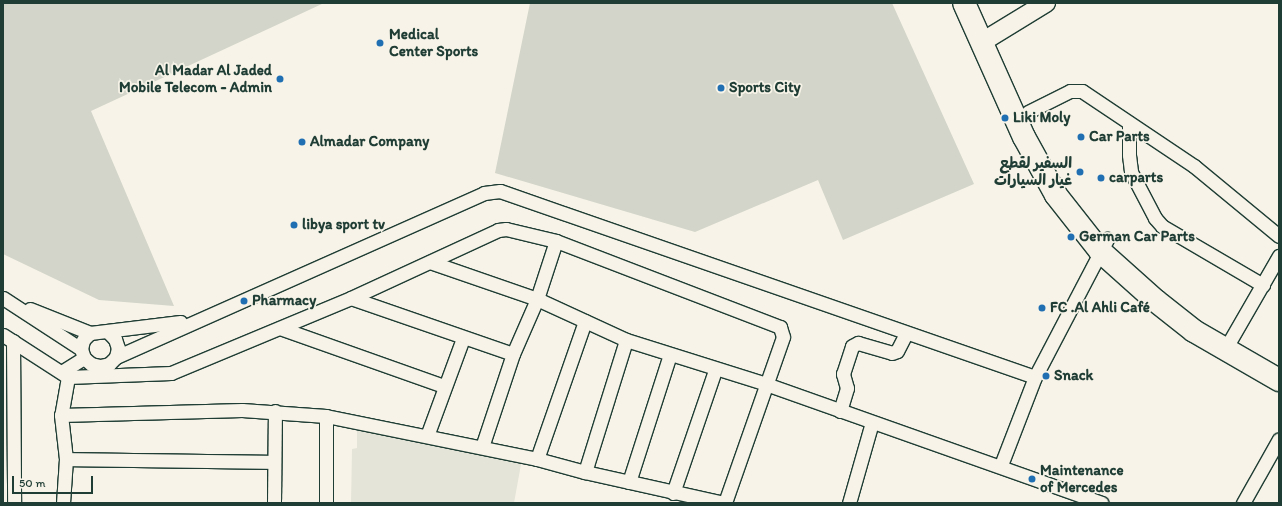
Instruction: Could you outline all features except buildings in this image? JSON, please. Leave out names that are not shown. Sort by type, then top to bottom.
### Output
[{"type":"highway","points":[[964,3],[988,39],[1028,112],[1051,161],[1103,245],[1177,303],[1231,339],[1279,366]]},
{"type":"highway","points":[[979,3],[988,39],[1024,138],[1056,195],[1156,301],[1194,330],[1279,380]]},
{"type":"street","points":[[988,39],[1046,3]]},
{"type":"street","points":[[1028,112],[1076,90],[1194,166],[1279,236]]},
{"type":"street","points":[[1129,123],[1130,168],[1155,218],[1162,226],[1263,285]]},
{"type":"street","points":[[100,366],[109,364],[116,357],[150,343],[196,319],[484,193],[500,191],[1035,377]]},
{"type":"street","points":[[8,338],[65,374],[123,375],[171,373],[351,298],[502,228],[556,241],[780,327],[783,337],[724,503],[673,493],[585,472],[536,458],[326,416],[275,411],[242,410],[61,415]]},
{"type":"street","points":[[482,447],[513,354],[537,298],[556,241]]},
{"type":"street","points":[[1001,465],[1035,377],[1103,245]]},
{"type":"street","points":[[1231,339],[1279,256]]},
{"type":"street","points":[[430,262],[537,298],[626,340],[715,370],[766,384],[840,411],[1001,465],[1102,503]]},
{"type":"street","points":[[3,298],[90,333]]},
{"type":"street","points":[[351,298],[463,338],[513,354]]},
{"type":"street","points":[[15,304],[83,353],[91,364],[123,375]]},
{"type":"street","points":[[63,503],[66,459],[61,415],[65,374],[83,353],[83,340],[90,333],[99,330],[108,332],[196,319]]},
{"type":"street","points":[[536,458],[585,321]]},
{"type":"street","points":[[280,328],[444,386]]},
{"type":"street","points":[[108,332],[115,338],[118,348],[116,357]]},
{"type":"street","points":[[840,411],[847,388],[843,374],[852,346],[858,343],[892,353],[897,351],[906,333]]},
{"type":"street","points":[[8,338],[14,503]]},
{"type":"street","points":[[427,436],[444,386],[463,338]]},
{"type":"street","points":[[585,472],[626,340]]},
{"type":"street","points":[[629,482],[670,354]]},
{"type":"street","points":[[673,493],[715,370]]},
{"type":"street","points":[[274,503],[275,411]]},
{"type":"street","points":[[326,416],[326,503]]},
{"type":"street","points":[[849,503],[872,422]]},
{"type":"street","points":[[1243,503],[1279,439]]},
{"type":"street","points":[[66,459],[274,462]]},
{"type":"shaded area","points":[[3,3],[324,3],[91,111],[174,306],[99,300],[3,254]]},
{"type":"shaded area","name":"Sports City","points":[[530,3],[892,3],[974,184],[843,240],[818,180],[695,232],[495,173]]},
{"type":"shaded area","points":[[357,427],[522,459],[514,503],[351,503],[352,449],[357,448]]},
{"type":"place","name":"Medical Center Sports","points":[[380,43]]},
{"type":"place","name":"Al Madar Al Jaded Mobile Telecom - Admin","points":[[280,79]]},
{"type":"place","name":"Sports City","points":[[721,88]]},
{"type":"place","name":"Liki Moly","points":[[1005,118]]},
{"type":"place","name":"Car Parts","points":[[1081,137]]},
{"type":"place","name":"Almadar Company","points":[[302,142]]},
{"type":"place","name":"السفير لقطع غيار السيارات","points":[[1080,172]]},
{"type":"place","name":"carparts","points":[[1101,178]]},
{"type":"place","name":"libya sport tv","points":[[294,225]]},
{"type":"place","name":"German Car Parts","points":[[1071,237]]},
{"type":"place","name":"Pharmacy","points":[[244,301]]},
{"type":"place","name":"FC .Al Ahli Café","points":[[1042,308]]},
{"type":"place","name":"Snack","points":[[1046,376]]},
{"type":"place","name":"Maintenance of Mercedes","points":[[1032,479]]}]
